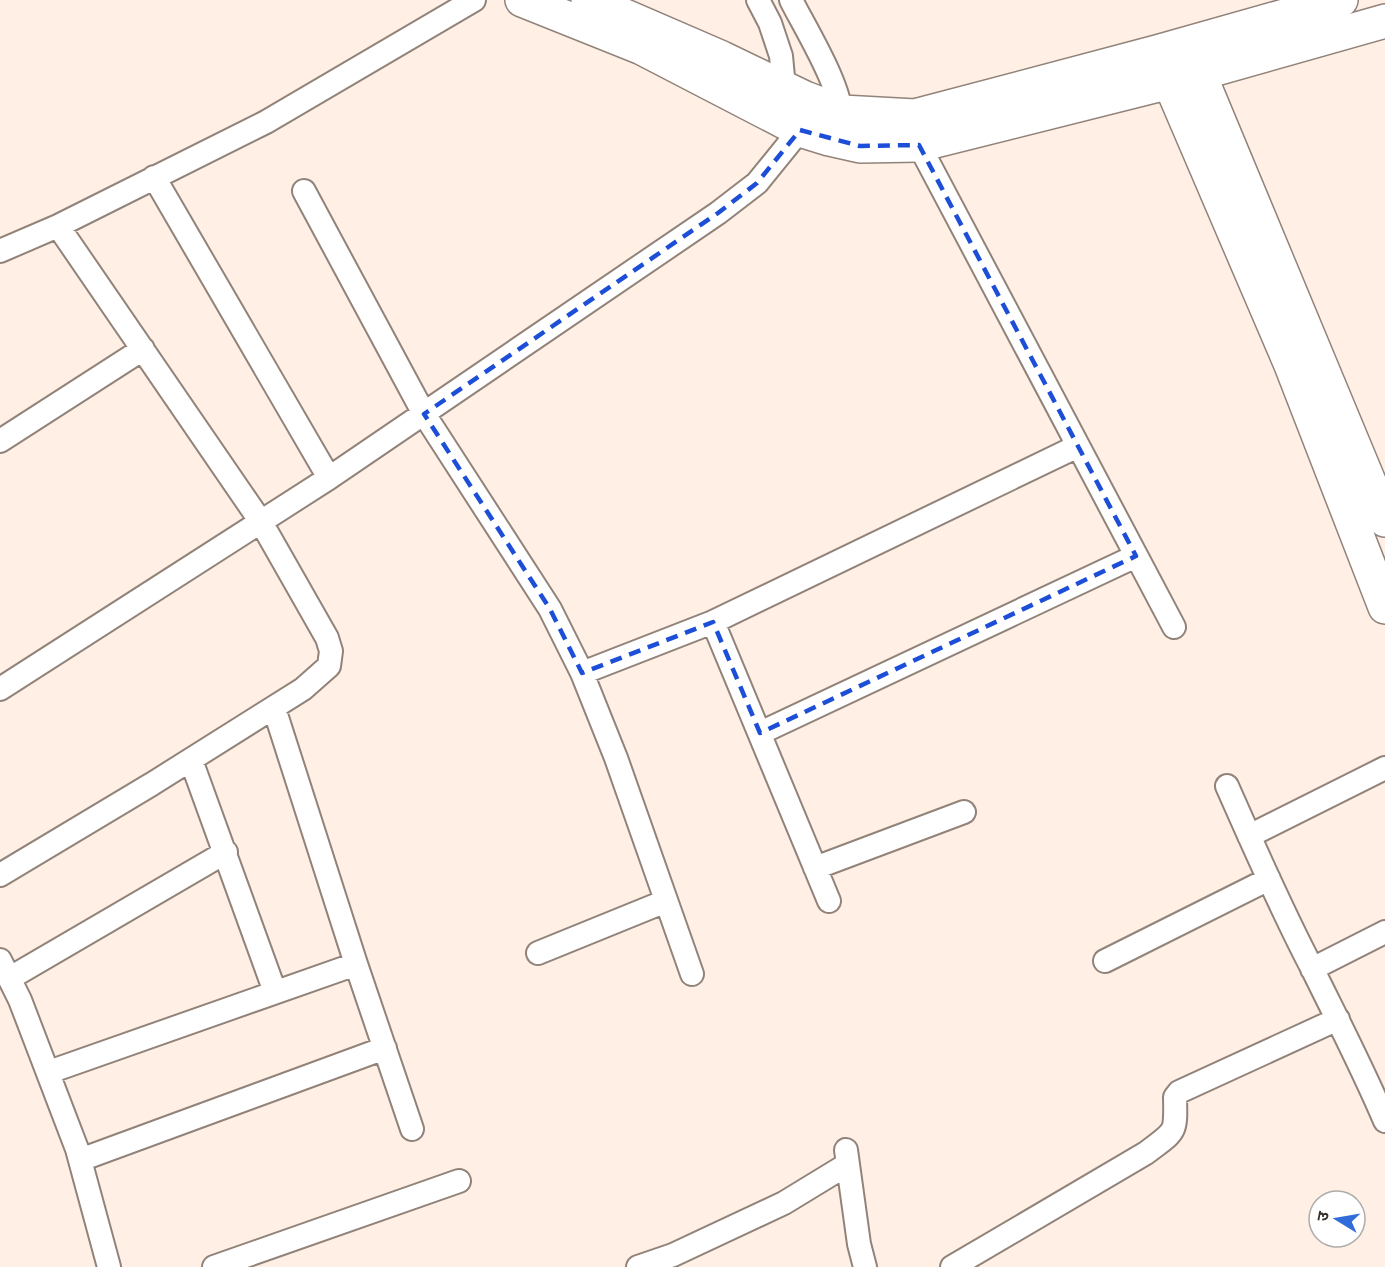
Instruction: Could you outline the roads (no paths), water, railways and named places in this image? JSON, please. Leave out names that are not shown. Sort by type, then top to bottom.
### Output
[{"type":"street","points":[[0,251],[58,226],[266,122],[474,0]]},
{"type":"street","points":[[522,0],[840,127],[860,146],[919,145],[1186,66],[1383,26]]},
{"type":"street","points":[[588,0],[722,58],[775,100],[800,130]]},
{"type":"street","points":[[758,0],[770,23],[781,56],[775,100]]},
{"type":"street","points":[[791,0],[837,93],[840,127]]},
{"type":"street","points":[[1186,66],[1341,0]]},
{"type":"street","points":[[0,689],[329,478],[718,213],[756,183],[800,130],[840,127],[915,116],[1156,52],[1186,66],[1385,520]]},
{"type":"street","points":[[1186,66],[1291,365],[1385,607]]},
{"type":"street","points":[[919,145],[1174,627]]},
{"type":"street","points":[[154,177],[329,478]]},
{"type":"street","points":[[304,191],[424,414],[550,609],[582,673],[616,758],[692,974]]},
{"type":"street","points":[[0,875],[274,708],[317,678],[329,666],[331,651],[327,638],[261,522],[58,226]]},
{"type":"street","points":[[0,441],[143,349]]},
{"type":"street","points":[[582,673],[713,622],[1078,446]]},
{"type":"street","points":[[760,733],[1136,556]]},
{"type":"street","points":[[713,622],[829,901]]},
{"type":"street","points":[[274,708],[356,964],[412,1129]]},
{"type":"street","points":[[191,760],[275,992]]},
{"type":"street","points":[[1249,836],[1385,768]]},
{"type":"street","points":[[1227,786],[1312,969],[1338,1019],[1375,1072],[1385,1121]]},
{"type":"street","points":[[815,868],[964,812]]},
{"type":"street","points":[[109,1267],[80,1160],[49,1072],[5,969],[225,852]]},
{"type":"street","points":[[1105,961],[1269,879]]},
{"type":"street","points":[[538,953],[666,901]]},
{"type":"street","points":[[1312,969],[1385,932]]},
{"type":"street","points":[[49,1072],[356,964]]},
{"type":"street","points":[[952,1267],[1146,1153],[1175,1128],[1175,1097],[1179,1092],[1338,1019]]},
{"type":"street","points":[[80,1160],[385,1048]]},
{"type":"street","points":[[638,1267],[673,1256],[784,1203],[847,1156],[859,1244],[865,1267]]},
{"type":"street","points":[[213,1267],[459,1181]]}]
